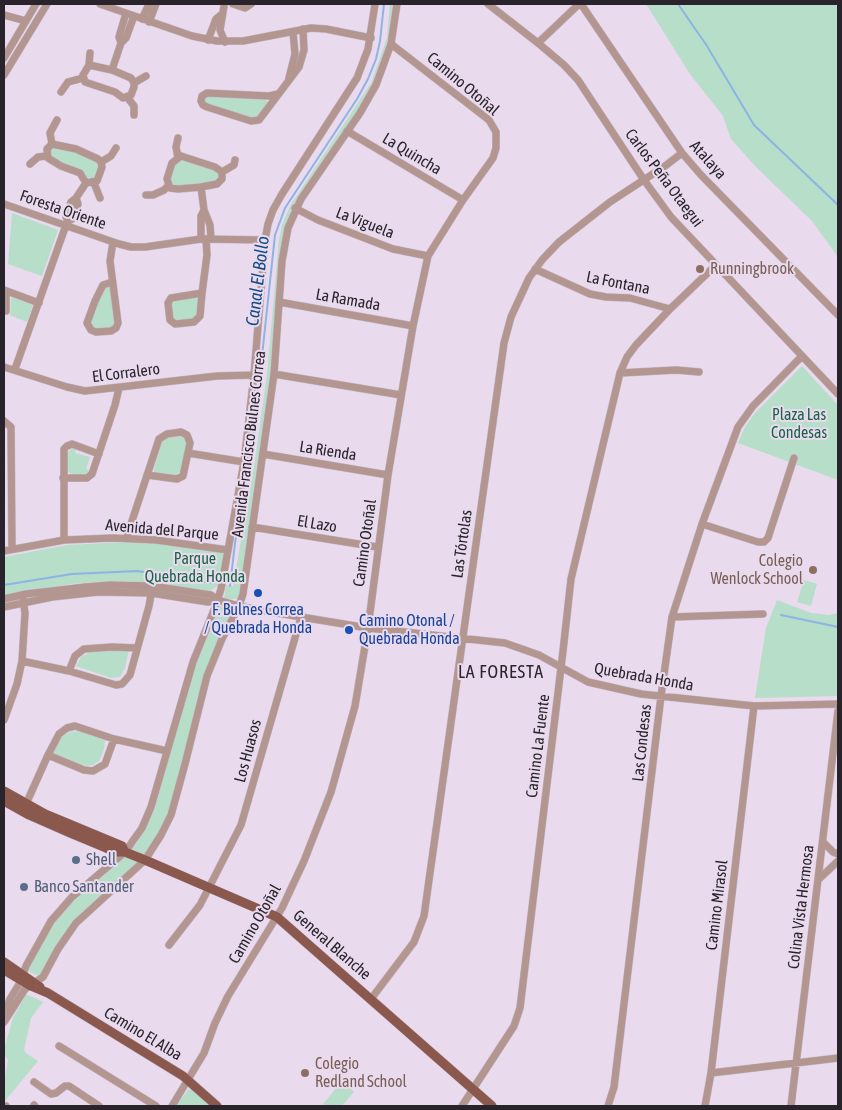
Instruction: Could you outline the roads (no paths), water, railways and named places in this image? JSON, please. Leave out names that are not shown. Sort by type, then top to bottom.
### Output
[{"type":"main road","name":"General Blanche","points":[[4,791],[55,818],[122,846],[125,852]]},
{"type":"main road","name":"General Blanche","points":[[4,801],[29,815],[59,828],[116,852],[125,852],[145,860],[277,917],[492,1106]]},
{"type":"main road","points":[[29,815],[36,814],[49,820],[55,818]]},
{"type":"main road","points":[[59,828],[64,827],[77,832],[84,831]]},
{"type":"main road","name":"Camino El Alba","points":[[4,962],[27,980],[188,1079],[217,1106]]},
{"type":"main road","name":"Camino El Alba","points":[[4,970],[27,980]]},
{"type":"street","points":[[4,58],[36,4]]},
{"type":"street","points":[[4,75],[47,4]]},
{"type":"street","points":[[100,4],[146,21],[208,40],[226,42],[251,40],[303,29],[326,29],[371,38]]},
{"type":"street","points":[[146,21],[149,4]]},
{"type":"street","points":[[146,21],[156,4]]},
{"type":"street","points":[[208,40],[216,19],[222,14],[227,4],[245,8],[251,4]]},
{"type":"street","name":"Avenida Francisco Bulnes Correa","points":[[4,1022],[24,990],[46,930],[59,911],[85,885],[125,852],[142,828],[151,807],[193,662],[218,600],[244,462],[254,375],[265,240],[270,217],[277,202],[353,86],[365,60],[371,38],[375,4]]},
{"type":"street","name":"Avenida Francisco Bulnes Correa","points":[[4,1016],[10,999],[27,980],[43,977],[58,949],[76,923],[145,860],[157,844],[171,815],[207,676],[243,594],[274,374],[285,238],[295,208],[363,108],[376,84],[391,44],[397,4]]},
{"type":"street","name":"Carlos Peña Otaegui","points":[[488,4],[538,43],[564,65],[578,80],[644,180],[671,217],[838,394]]},
{"type":"street","name":"Atalaya","points":[[538,43],[580,4],[682,153],[838,315]]},
{"type":"street","points":[[122,44],[119,37],[126,13]]},
{"type":"street","points":[[222,14],[220,30],[226,42]]},
{"type":"street","points":[[4,15],[26,21]]},
{"type":"street","points":[[112,70],[134,16]]},
{"type":"street","points":[[278,94],[273,96],[207,93],[202,96],[200,101],[206,107],[255,121],[261,117],[299,67],[303,56],[303,29]]},
{"type":"street","points":[[288,81],[295,54],[293,32]]},
{"type":"street","name":"Camino Otoñal","points":[[172,1106],[204,1053],[215,1023],[228,996],[277,917],[314,837],[337,770],[355,706],[368,628],[388,475],[413,326],[428,256],[462,200],[493,158],[497,142],[494,128],[489,120],[391,44]]},
{"type":"street","points":[[83,78],[89,65],[90,53]]},
{"type":"street","points":[[83,78],[89,84],[115,92],[123,98],[131,94],[134,83],[131,78],[112,70],[89,65]]},
{"type":"street","points":[[134,83],[146,76]]},
{"type":"street","points":[[60,92],[68,82],[83,78]]},
{"type":"street","points":[[263,95],[268,98],[270,105]]},
{"type":"street","points":[[127,97],[134,106],[134,114]]},
{"type":"street","points":[[52,144],[50,133],[57,120]]},
{"type":"street","name":"La Quincha","points":[[347,131],[462,200]]},
{"type":"street","points":[[178,138],[176,147],[178,158]]},
{"type":"street","points":[[46,156],[47,149],[52,144]]},
{"type":"street","points":[[15,369],[67,223],[72,219],[78,204],[76,198],[90,183],[99,178],[100,174],[101,162],[95,156],[76,149],[52,144]]},
{"type":"street","points":[[101,162],[110,156],[116,148]]},
{"type":"street","name":"Las Tórtolas","points":[[371,999],[410,949],[423,922],[504,342],[514,307],[535,269],[550,250],[610,202],[682,153]]},
{"type":"street","points":[[30,164],[38,157],[46,156],[57,164],[80,173],[90,183],[100,198]]},
{"type":"street","points":[[168,186],[167,179],[172,163],[178,158],[185,157],[215,167],[222,172]]},
{"type":"street","points":[[222,172],[234,165],[235,160]]},
{"type":"street","points":[[168,186],[172,189],[178,189],[216,184],[220,182],[223,176],[222,172]]},
{"type":"street","points":[[146,195],[153,195],[168,186]]},
{"type":"street","points":[[201,187],[204,210],[210,225],[206,239],[207,255],[200,316],[194,322],[175,324],[170,320],[168,303],[171,298],[202,293]]},
{"type":"street","name":"Foresta Oriente","points":[[4,204],[67,223],[112,242],[138,247],[206,239],[265,240]]},
{"type":"street","name":"La Viguela","points":[[295,208],[318,220],[393,249],[428,256]]},
{"type":"street","name":"Foresta Oriente","points":[[112,242],[110,261],[118,323],[116,328],[104,331],[91,330],[88,323],[95,301],[103,285],[112,282]]},
{"type":"street","name":"Camino La Fuente","points":[[462,1106],[514,1026],[520,1008],[570,579],[620,373],[631,351],[670,309],[716,266]]},
{"type":"street","name":"La Fontana","points":[[535,269],[590,294],[630,298],[670,309]]},
{"type":"street","points":[[6,311],[5,291],[39,303]]},
{"type":"street","name":"La Ramada","points":[[279,302],[413,326]]},
{"type":"street","name":"Las Condesas","points":[[608,1106],[614,1087],[672,617],[702,524],[738,427],[752,406],[802,356]]},
{"type":"street","name":"El Corralero","points":[[4,366],[78,390],[94,391],[217,376],[254,375]]},
{"type":"street","points":[[620,373],[676,370],[698,372]]},
{"type":"street","points":[[274,374],[401,395]]},
{"type":"street","points":[[63,478],[85,478],[90,476],[115,406],[119,388]]},
{"type":"street","points":[[4,422],[11,427],[7,493],[12,549]]},
{"type":"street","points":[[127,538],[147,475],[158,441],[165,434],[181,432],[186,434],[190,440],[185,472],[181,478],[147,475]]},
{"type":"street","points":[[64,540],[64,451],[67,446],[74,445],[99,454]]},
{"type":"street","points":[[188,453],[244,462]]},
{"type":"street","name":"La Rienda","points":[[263,454],[388,475]]},
{"type":"street","points":[[702,524],[758,542],[764,542],[768,538],[794,458]]},
{"type":"street","name":"El Lazo","points":[[252,528],[378,547]]},
{"type":"street","name":"Avenida del Parque","points":[[4,551],[64,540],[127,538],[228,550]]},
{"type":"street","points":[[22,661],[69,671],[116,685],[122,684],[130,675],[152,590]]},
{"type":"street","name":"Quebrada Honda","points":[[23,599],[80,593],[152,590],[208,602],[218,600],[301,618],[368,628],[505,643],[539,655],[576,677],[594,684],[641,694],[754,706],[838,704]]},
{"type":"street","points":[[4,599],[23,599]]},
{"type":"street","points":[[4,607],[23,599]]},
{"type":"street","points":[[4,720],[17,684],[22,661],[25,612],[23,599]]},
{"type":"street","points":[[672,617],[763,614]]},
{"type":"street","name":"Los Huasos","points":[[170,945],[200,905],[241,825],[301,618]]},
{"type":"street","points":[[69,671],[75,656],[84,648],[137,648]]},
{"type":"street","name":"Camino Mirasol","points":[[705,1106],[711,1073],[754,706]]},
{"type":"street","name":"Colina Vista Hermosa","points":[[791,1106],[838,711]]},
{"type":"street","points":[[26,804],[59,734],[71,727],[82,728],[167,751]]},
{"type":"street","points":[[48,755],[84,770],[93,771],[105,764],[114,738]]},
{"type":"street","points":[[823,842],[833,852],[838,854]]},
{"type":"street","points":[[819,879],[838,861]]},
{"type":"street","points":[[58,1046],[156,1106]]},
{"type":"street","points":[[711,1073],[838,1058]]},
{"type":"street","points":[[34,1082],[51,1094],[56,1093],[65,1086],[69,1086],[99,1106]]},
{"type":"waterway","name":"Canal El Bollo","points":[[230,586],[235,543],[253,440],[275,235],[285,208],[357,99],[368,79],[376,59],[380,41],[384,4]]},
{"type":"waterway","points":[[678,4],[707,46],[754,125],[838,205]]},
{"type":"waterway","points":[[4,585],[72,574],[137,571],[210,583]]},
{"type":"waterway","points":[[781,615],[838,627]]},
{"type":"place","name":"Runningbrook","points":[[700,269]]},
{"type":"place","name":"Colegio Wenlock School","points":[[813,570]]},
{"type":"place","name":"F. Bulnes Correa / Quebrada Honda","points":[[258,593]]},
{"type":"place","name":"Camino Otonal / Quebrada Honda","points":[[349,630]]},
{"type":"place","name":"Shell","points":[[76,860]]},
{"type":"place","name":"Banco Santander","points":[[24,887]]},
{"type":"place","name":"Colegio Redland School","points":[[305,1073]]},
{"type":"district","name":"LA FORESTA","points":[[501,672]]},
{"type":"park label","name":"Plaza Las Condesas","points":[[799,424]]},
{"type":"park label","name":"Parque Quebrada Honda","points":[[195,568]]}]
